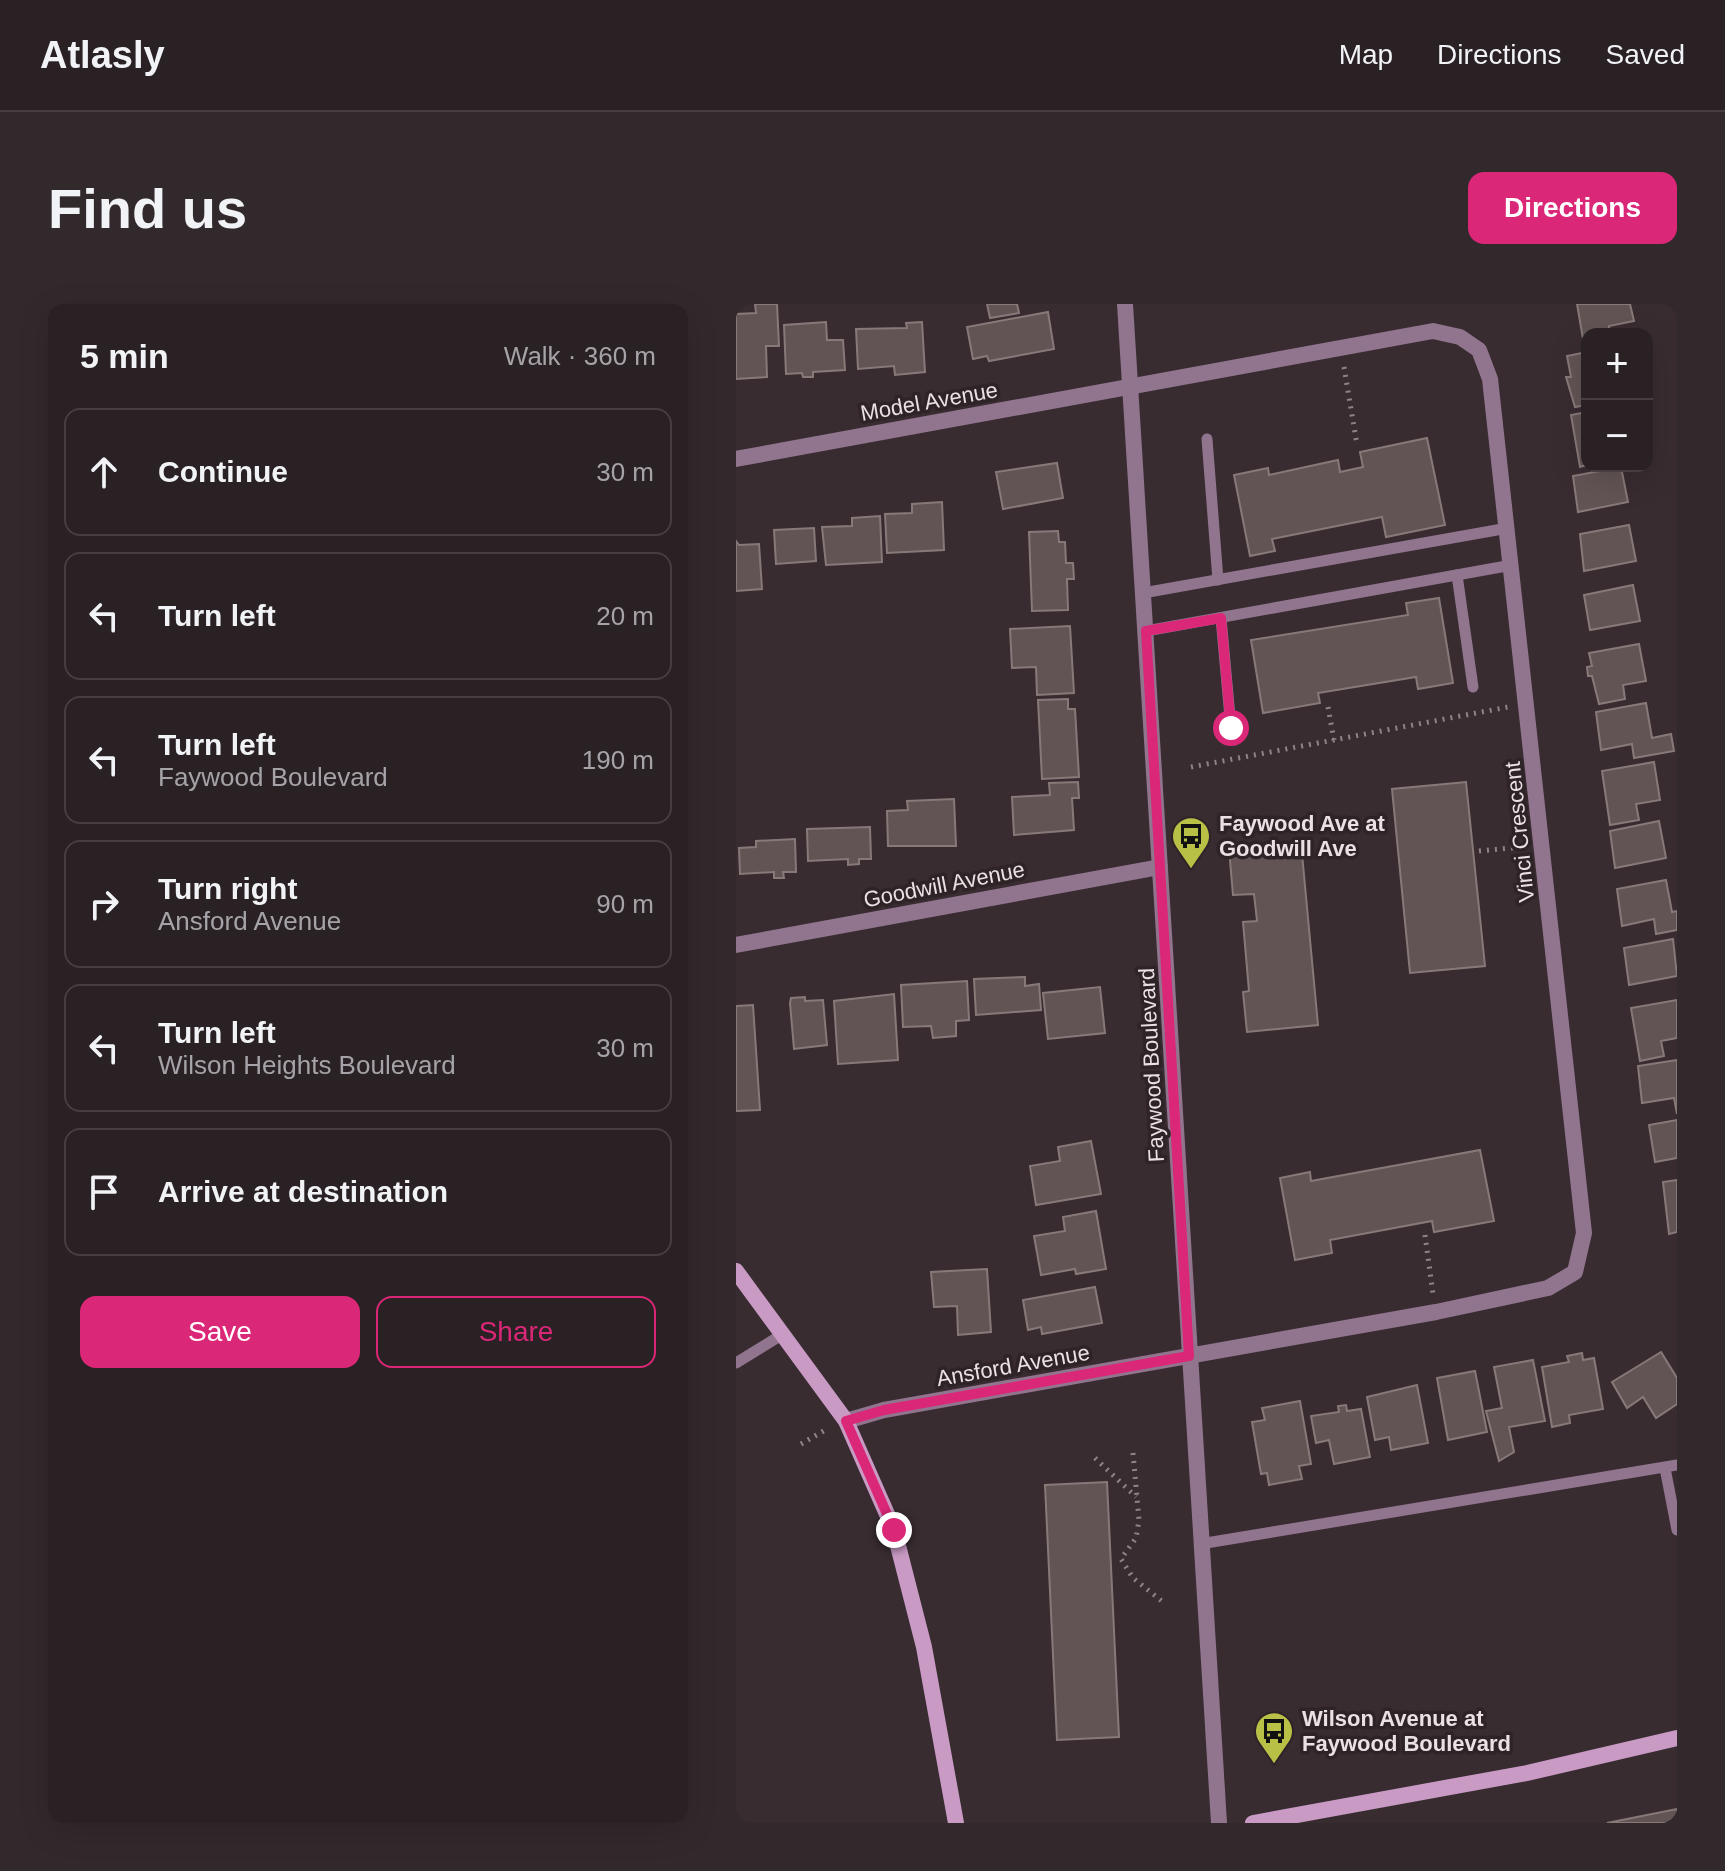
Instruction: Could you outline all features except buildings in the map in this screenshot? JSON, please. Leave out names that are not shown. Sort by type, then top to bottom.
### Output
[{"type":"main road","points":[[736,1271],[846,1421],[894,1530],[924,1647],[956,1823]]},
{"type":"main road","points":[[1253,1823],[1527,1773],[1677,1738]]},
{"type":"street","name":"Faywood Boulevard","points":[[1125,304],[1219,1823]]},
{"type":"street","name":"Vinci Crescent","points":[[1130,386],[1433,331],[1460,337],[1479,350],[1490,379],[1508,528],[1584,1233],[1575,1272],[1548,1288],[1436,1312],[1189,1356]]},
{"type":"street","name":"Model Avenue","points":[[736,459],[1130,386]]},
{"type":"street","name":"Goodwill Avenue","points":[[736,945],[1160,867]]},
{"type":"street","name":"Ansford Avenue","points":[[846,1421],[884,1410],[1189,1356]]},
{"type":"lane","points":[[1207,439],[1218,580]]},
{"type":"lane","points":[[1143,593],[1508,528]]},
{"type":"lane","points":[[1146,631],[1512,565]]},
{"type":"lane","points":[[1457,575],[1473,687]]},
{"type":"lane","points":[[1221,618],[1231,728]]},
{"type":"lane","points":[[736,1363],[783,1334]]},
{"type":"lane","points":[[1200,1544],[1671,1466],[1677,1530]]},
{"type":"path","points":[[1340,347],[1357,445]]},
{"type":"path","points":[[1191,767],[1527,704]]},
{"type":"path","points":[[1328,707],[1334,740]]},
{"type":"path","points":[[1479,851],[1543,844]]},
{"type":"path","points":[[1425,1235],[1436,1312]]},
{"type":"path","points":[[801,1444],[846,1421]]},
{"type":"path","points":[[1133,1453],[1137,1498],[1136,1538],[1121,1559],[1133,1578],[1163,1602]]},
{"type":"path","points":[[1095,1458],[1137,1498]]},
{"type":"place","name":"Faywood Ave at Goodwill Ave","points":[[1191,870]]},
{"type":"place","name":"Wilson Avenue at Faywood Boulevard","points":[[1274,1765]]},
{"type":"route","points":[[894,1530],[846,1421],[884,1410],[1189,1356],[1146,631],[1221,618],[1231,728]]}]
